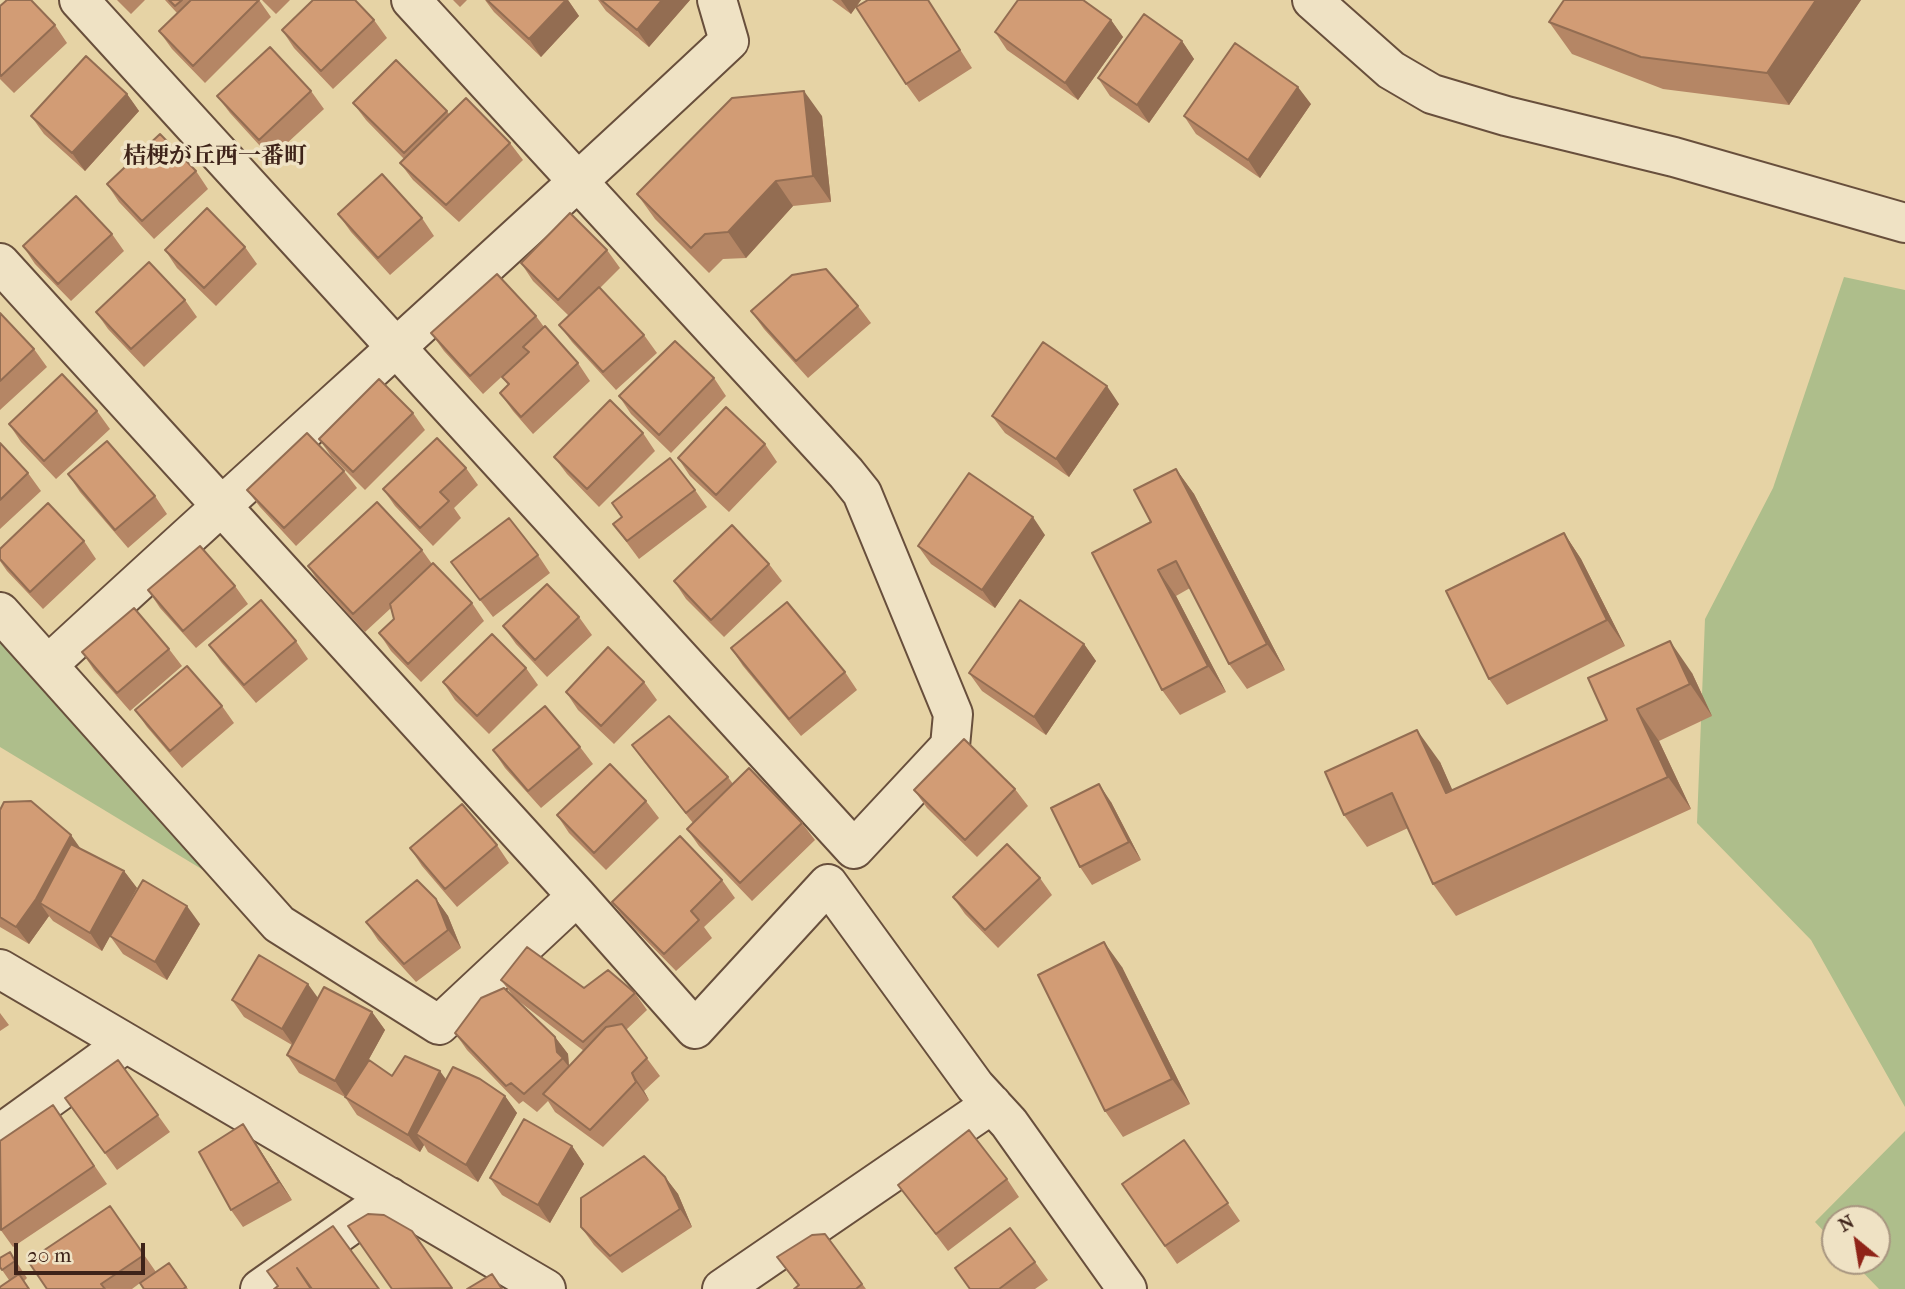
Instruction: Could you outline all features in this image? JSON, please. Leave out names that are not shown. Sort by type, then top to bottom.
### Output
[{"type":"street","points":[[79,0],[854,849]]},
{"type":"street","points":[[0,263],[695,1029],[828,884],[854,849],[950,746],[953,714],[862,493],[411,0]]},
{"type":"street","points":[[49,664],[578,183],[729,41],[717,0]]},
{"type":"street","points":[[1312,0],[1391,70],[1432,94],[1506,116],[1674,157],[1905,223]]},
{"type":"street","points":[[0,612],[279,925],[439,1025],[577,896]]},
{"type":"street","points":[[828,884],[975,1086],[1009,1123],[1127,1289]]},
{"type":"street","points":[[0,969],[546,1289]]},
{"type":"street","points":[[0,1134],[126,1043]]},
{"type":"street","points":[[722,1289],[992,1104]]},
{"type":"street","points":[[260,1289],[390,1196]]},
{"type":"green space","points":[[1844,277],[1905,290],[1905,1107],[1811,940],[1697,823],[1705,619],[1773,488]]},
{"type":"green space","points":[[0,637],[228,885],[0,747]]},
{"type":"green space","points":[[1905,1131],[1905,1289],[1879,1289],[1866,1275],[1891,1275],[1891,1205],[1832,1205]]},
{"type":"green space","points":[[1821,1216],[1821,1228],[1815,1222]]},
{"type":"building","points":[[7,0],[31,0],[55,25],[1,76],[0,6]]},
{"type":"building","points":[[169,0],[182,0],[175,6]]},
{"type":"building","points":[[191,0],[259,0],[193,66],[159,31]]},
{"type":"building","points":[[313,0],[355,0],[374,20],[321,71],[282,30]]},
{"type":"building","points":[[487,0],[566,0],[529,39]]},
{"type":"building","points":[[601,0],[662,0],[637,30]]},
{"type":"building","points":[[868,0],[928,0],[960,50],[906,84],[856,7]]},
{"type":"building","points":[[1018,0],[1083,0],[1111,20],[1065,83],[995,32]]},
{"type":"building","points":[[1564,0],[1816,0],[1767,73],[1641,57],[1549,22]]},
{"type":"building","points":[[1144,14],[1182,41],[1137,105],[1098,78]]},
{"type":"building","points":[[1235,43],[1298,87],[1248,160],[1184,116]]},
{"type":"building","points":[[270,47],[311,91],[259,140],[217,96]]},
{"type":"building","points":[[86,56],[127,94],[72,153],[31,116]]},
{"type":"building","points":[[396,60],[447,111],[404,153],[353,103]]},
{"type":"building","points":[[804,91],[813,176],[776,181],[728,232],[705,234],[691,248],[637,194],[732,98]]},
{"type":"building","points":[[466,98],[510,143],[446,205],[400,163]]},
{"type":"building","points":[[160,134],[196,171],[142,221],[107,184]]},
{"type":"building","points":[[382,174],[422,218],[378,258],[338,214]]},
{"type":"building","points":[[76,196],[112,234],[58,284],[23,246]]},
{"type":"building","points":[[207,208],[245,247],[204,288],[165,250]]},
{"type":"building","points":[[570,213],[607,250],[558,300],[521,263]]},
{"type":"building","points":[[149,262],[185,300],[131,349],[96,312]]},
{"type":"building","points":[[826,269],[858,306],[796,361],[751,311],[792,275]]},
{"type":"building","points":[[497,274],[536,316],[470,376],[431,333]]},
{"type":"building","points":[[599,287],[644,335],[603,372],[559,325]]},
{"type":"building","points":[[0,313],[34,349],[0,381]]},
{"type":"building","points":[[545,326],[578,363],[521,417],[500,393],[509,384],[502,377],[529,352],[523,347]]},
{"type":"building","points":[[675,341],[714,378],[659,435],[619,396]]},
{"type":"building","points":[[1043,342],[1107,386],[1056,459],[992,416]]},
{"type":"building","points":[[62,374],[97,411],[44,461],[9,424]]},
{"type":"building","points":[[379,379],[413,413],[353,472],[319,439]]},
{"type":"building","points":[[610,400],[643,433],[587,489],[554,457]]},
{"type":"building","points":[[726,407],[765,444],[716,495],[678,458]]},
{"type":"building","points":[[307,433],[344,471],[284,528],[247,490]]},
{"type":"building","points":[[437,438],[466,468],[440,492],[449,501],[420,528],[383,489]]},
{"type":"building","points":[[107,441],[155,496],[115,530],[68,474]]},
{"type":"building","points":[[0,443],[28,473],[0,500]]},
{"type":"building","points":[[670,458],[695,490],[627,541],[613,524],[622,517],[612,503]]},
{"type":"building","points":[[1176,469],[1267,644],[1229,664],[1176,561],[1158,570],[1208,666],[1162,690],[1092,553],[1151,522],[1134,490]]},
{"type":"building","points":[[969,473],[1033,517],[982,590],[918,546]]},
{"type":"building","points":[[377,502],[422,550],[353,614],[308,566]]},
{"type":"building","points":[[48,503],[84,541],[30,592],[0,559],[0,549]]},
{"type":"building","points":[[509,518],[538,555],[480,600],[451,562]]},
{"type":"building","points":[[732,525],[769,564],[711,620],[674,581]]},
{"type":"building","points":[[1564,533],[1607,620],[1489,679],[1446,591]]},
{"type":"building","points":[[200,546],[235,586],[183,631],[148,590]]},
{"type":"building","points":[[433,563],[472,603],[408,664],[379,633],[394,619],[390,604]]},
{"type":"building","points":[[547,584],[579,617],[535,660],[503,626]]},
{"type":"building","points":[[261,600],[296,641],[244,685],[209,645]]},
{"type":"building","points":[[1020,600],[1084,644],[1034,717],[969,673]]},
{"type":"building","points":[[787,602],[845,672],[789,719],[731,648]]},
{"type":"building","points":[[134,608],[169,649],[117,693],[82,652]]},
{"type":"building","points":[[492,634],[526,668],[477,716],[443,682]]},
{"type":"building","points":[[1670,641],[1690,684],[1637,709],[1668,777],[1433,884],[1392,793],[1344,815],[1325,772],[1417,730],[1446,793],[1607,720],[1588,678]]},
{"type":"building","points":[[608,647],[644,682],[601,726],[566,692]]},
{"type":"building","points":[[187,666],[222,706],[170,751],[135,710]]},
{"type":"building","points":[[545,706],[580,747],[528,791],[493,750]]},
{"type":"building","points":[[669,716],[728,777],[686,813],[632,745]]},
{"type":"building","points":[[964,739],[1015,789],[965,840],[914,790]]},
{"type":"building","points":[[610,764],[646,801],[594,853],[557,815]]},
{"type":"building","points":[[749,768],[802,823],[740,883],[687,829]]},
{"type":"building","points":[[1099,784],[1129,842],[1080,867],[1051,808]]},
{"type":"building","points":[[31,801],[71,835],[36,899],[16,927],[0,917],[0,810],[4,802]]},
{"type":"building","points":[[462,804],[497,845],[445,889],[410,848]]},
{"type":"building","points":[[680,836],[722,880],[691,911],[699,920],[664,954],[612,902]]},
{"type":"building","points":[[71,844],[124,871],[90,933],[40,903]]},
{"type":"building","points":[[1007,844],[1040,878],[985,930],[953,897]]},
{"type":"building","points":[[143,880],[187,906],[155,962],[110,936]]},
{"type":"building","points":[[417,880],[436,899],[448,930],[404,964],[366,922]]},
{"type":"building","points":[[1104,942],[1172,1079],[1105,1111],[1038,975]]},
{"type":"building","points":[[527,947],[584,988],[608,970],[635,993],[583,1042],[501,980]]},
{"type":"building","points":[[259,955],[308,984],[282,1029],[232,1000]]},
{"type":"building","points":[[324,987],[372,1012],[335,1081],[287,1055]]},
{"type":"building","points":[[504,988],[555,1037],[557,1052],[563,1058],[524,1094],[511,1083],[506,1086],[455,1033],[481,998]]},
{"type":"building","points":[[622,1024],[647,1058],[632,1073],[636,1082],[590,1130],[543,1094],[606,1027]]},
{"type":"building","points":[[405,1056],[440,1071],[408,1135],[345,1097],[369,1060],[392,1076]]},
{"type":"building","points":[[118,1060],[158,1115],[105,1153],[65,1098]]},
{"type":"building","points":[[453,1067],[480,1079],[505,1096],[466,1165],[416,1134]]},
{"type":"building","points":[[53,1105],[94,1166],[1,1230],[0,1141]]},
{"type":"building","points":[[524,1119],[572,1146],[538,1205],[490,1178]]},
{"type":"building","points":[[243,1124],[279,1182],[231,1210],[199,1152]]},
{"type":"building","points":[[969,1130],[1007,1179],[936,1234],[898,1185]]},
{"type":"building","points":[[1184,1140],[1228,1203],[1165,1246],[1122,1184]]},
{"type":"building","points":[[644,1156],[665,1177],[680,1209],[610,1256],[581,1227],[581,1198]]},
{"type":"building","points":[[110,1206],[144,1255],[101,1284],[105,1289],[47,1289],[28,1261]]},
{"type":"building","points":[[368,1214],[384,1215],[412,1231],[452,1288],[392,1289],[348,1226]]},
{"type":"building","points":[[333,1226],[379,1289],[312,1289],[297,1268],[311,1289],[274,1289],[278,1286],[267,1271]]},
{"type":"building","points":[[1010,1228],[1035,1262],[999,1289],[970,1289],[955,1268]]},
{"type":"building","points":[[825,1234],[862,1284],[856,1289],[794,1289],[799,1285],[777,1257],[812,1235]]},
{"type":"building","points":[[10,1252],[15,1261],[2,1270],[0,1258]]},
{"type":"building","points":[[169,1263],[186,1287],[144,1289],[140,1283]]},
{"type":"building","points":[[19,1274],[29,1289],[0,1289],[0,1287]]},
{"type":"building","points":[[492,1274],[502,1289],[467,1289]]},
{"type":"district","name":"桔梗が丘西一番町","points":[[215,157]]}]
